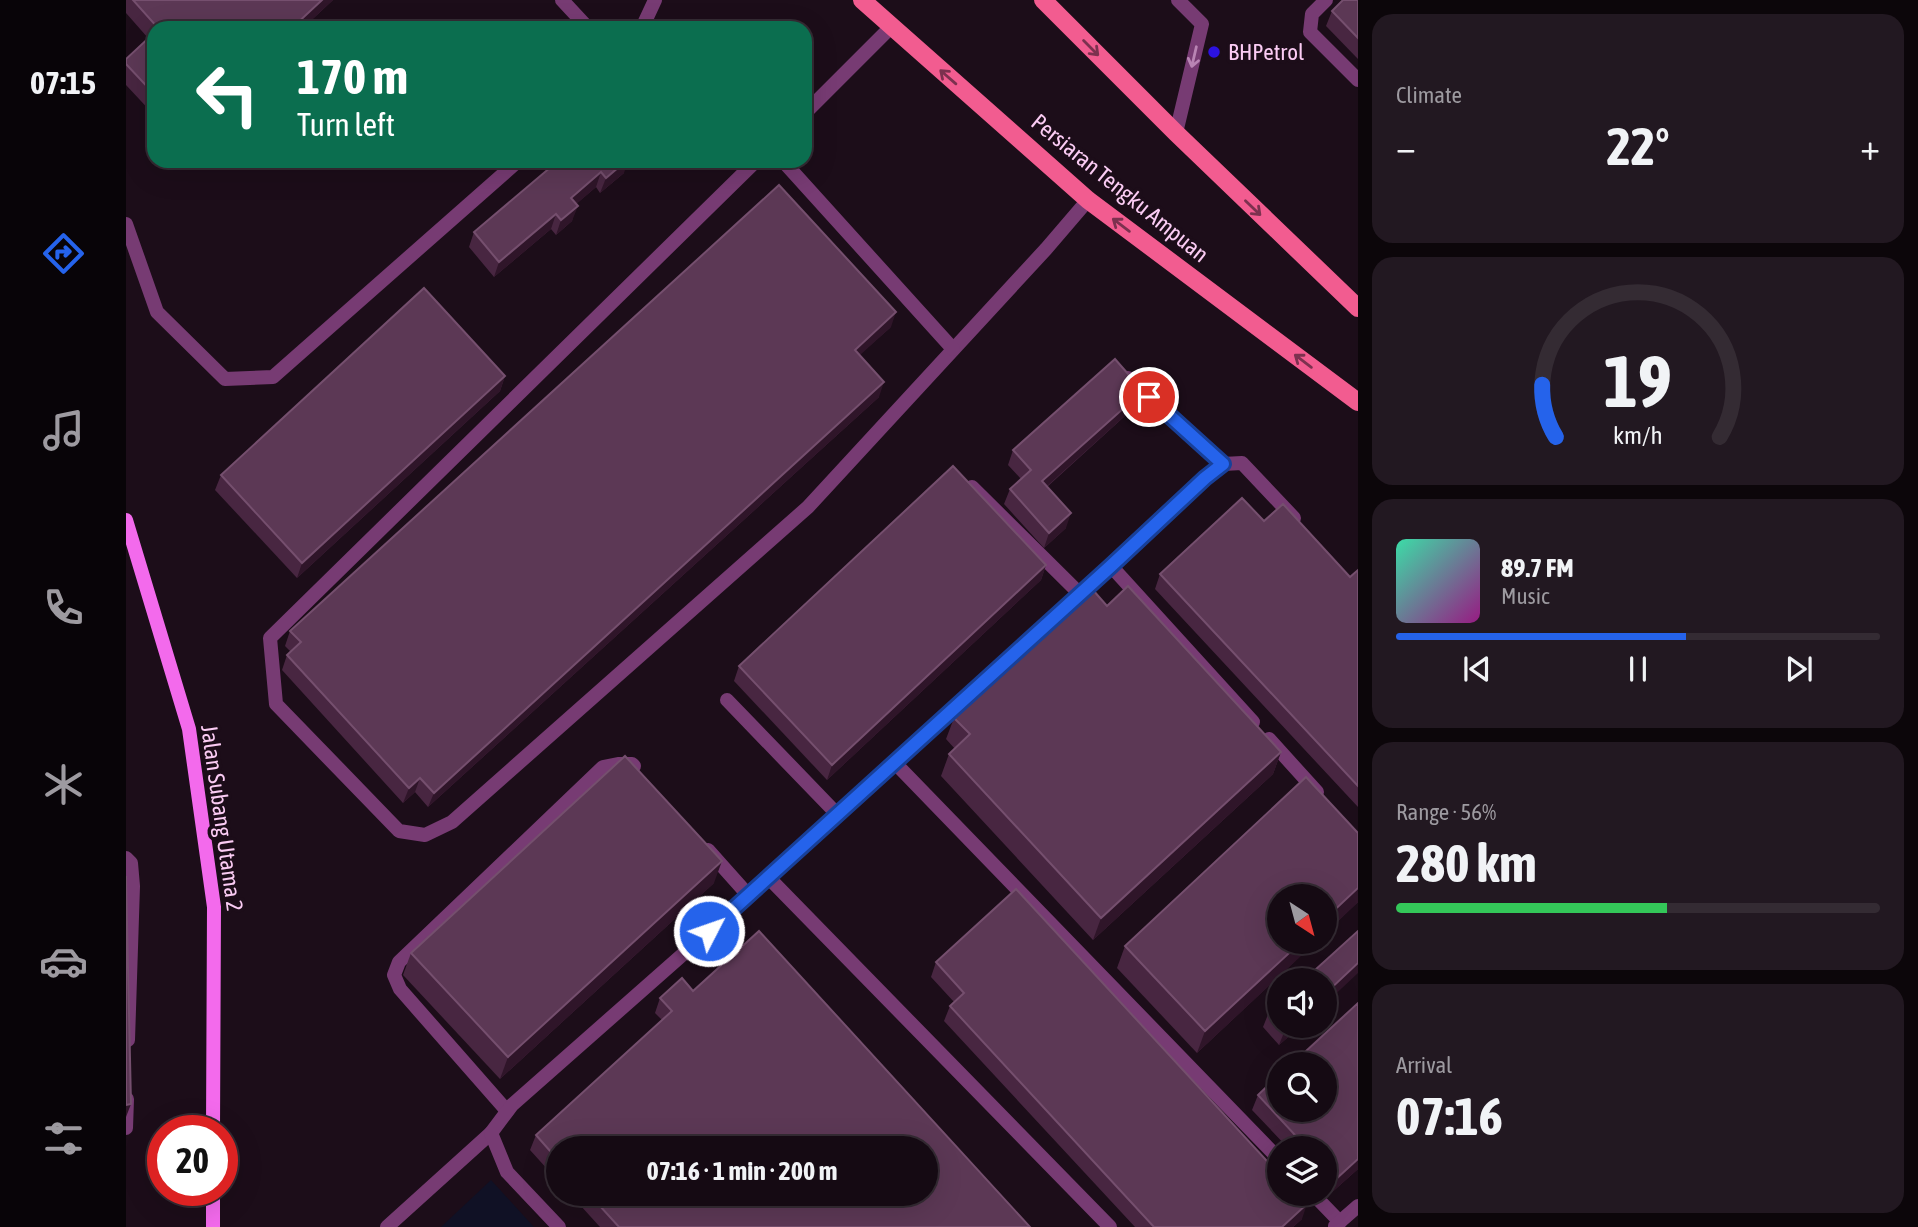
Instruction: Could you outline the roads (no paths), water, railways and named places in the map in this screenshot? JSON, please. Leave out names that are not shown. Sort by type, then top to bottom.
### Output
[{"type":"main road","name":"Persiaran Tengku Ampuan","points":[[862,0],[1088,200],[1358,402]]},
{"type":"main road","points":[[1043,0],[1176,134],[1358,308]]},
{"type":"main road","name":"Jalan Subang Utama 2","points":[[126,520],[189,729],[215,907],[213,1115]]},
{"type":"main road","points":[[213,1206],[213,1227]]},
{"type":"street","points":[[562,0],[582,21]]},
{"type":"street","points":[[645,21],[655,0]]},
{"type":"street","points":[[1176,134],[1202,24],[1178,0]]},
{"type":"street","points":[[1326,0],[1312,14],[1310,32],[1358,80]]},
{"type":"street","points":[[812,106],[891,27]]},
{"type":"street","points":[[126,224],[157,312],[225,379],[273,377],[510,168]]},
{"type":"street","points":[[749,168],[270,638],[276,704],[399,831],[425,835],[452,822],[808,507],[1046,250],[1088,200]]},
{"type":"street","points":[[789,168],[953,349]]},
{"type":"street","points":[[1122,373],[1223,464]]},
{"type":"street","points":[[387,1227],[491,1133],[523,1096],[749,896],[1223,464],[1242,463],[1305,529]]},
{"type":"street","points":[[972,487],[1080,594]]},
{"type":"street","points":[[1111,566],[1331,806]]},
{"type":"street","points":[[727,700],[837,814]]},
{"type":"street","points":[[895,763],[1267,1147]]},
{"type":"street","points":[[508,1111],[400,989],[394,975],[399,962],[603,767],[632,764],[641,775]]},
{"type":"street","points":[[695,835],[749,896]]},
{"type":"street","points":[[126,858],[131,863],[133,886],[128,1060]]},
{"type":"street","points":[[768,877],[1110,1227]]},
{"type":"street","points":[[126,1128],[127,1087]]},
{"type":"street","points":[[491,1133],[508,1172],[559,1227]]},
{"type":"street","points":[[1323,1206],[1337,1224],[1358,1206]]},
{"type":"place","name":"BHPetrol","points":[[1214,52]]}]
